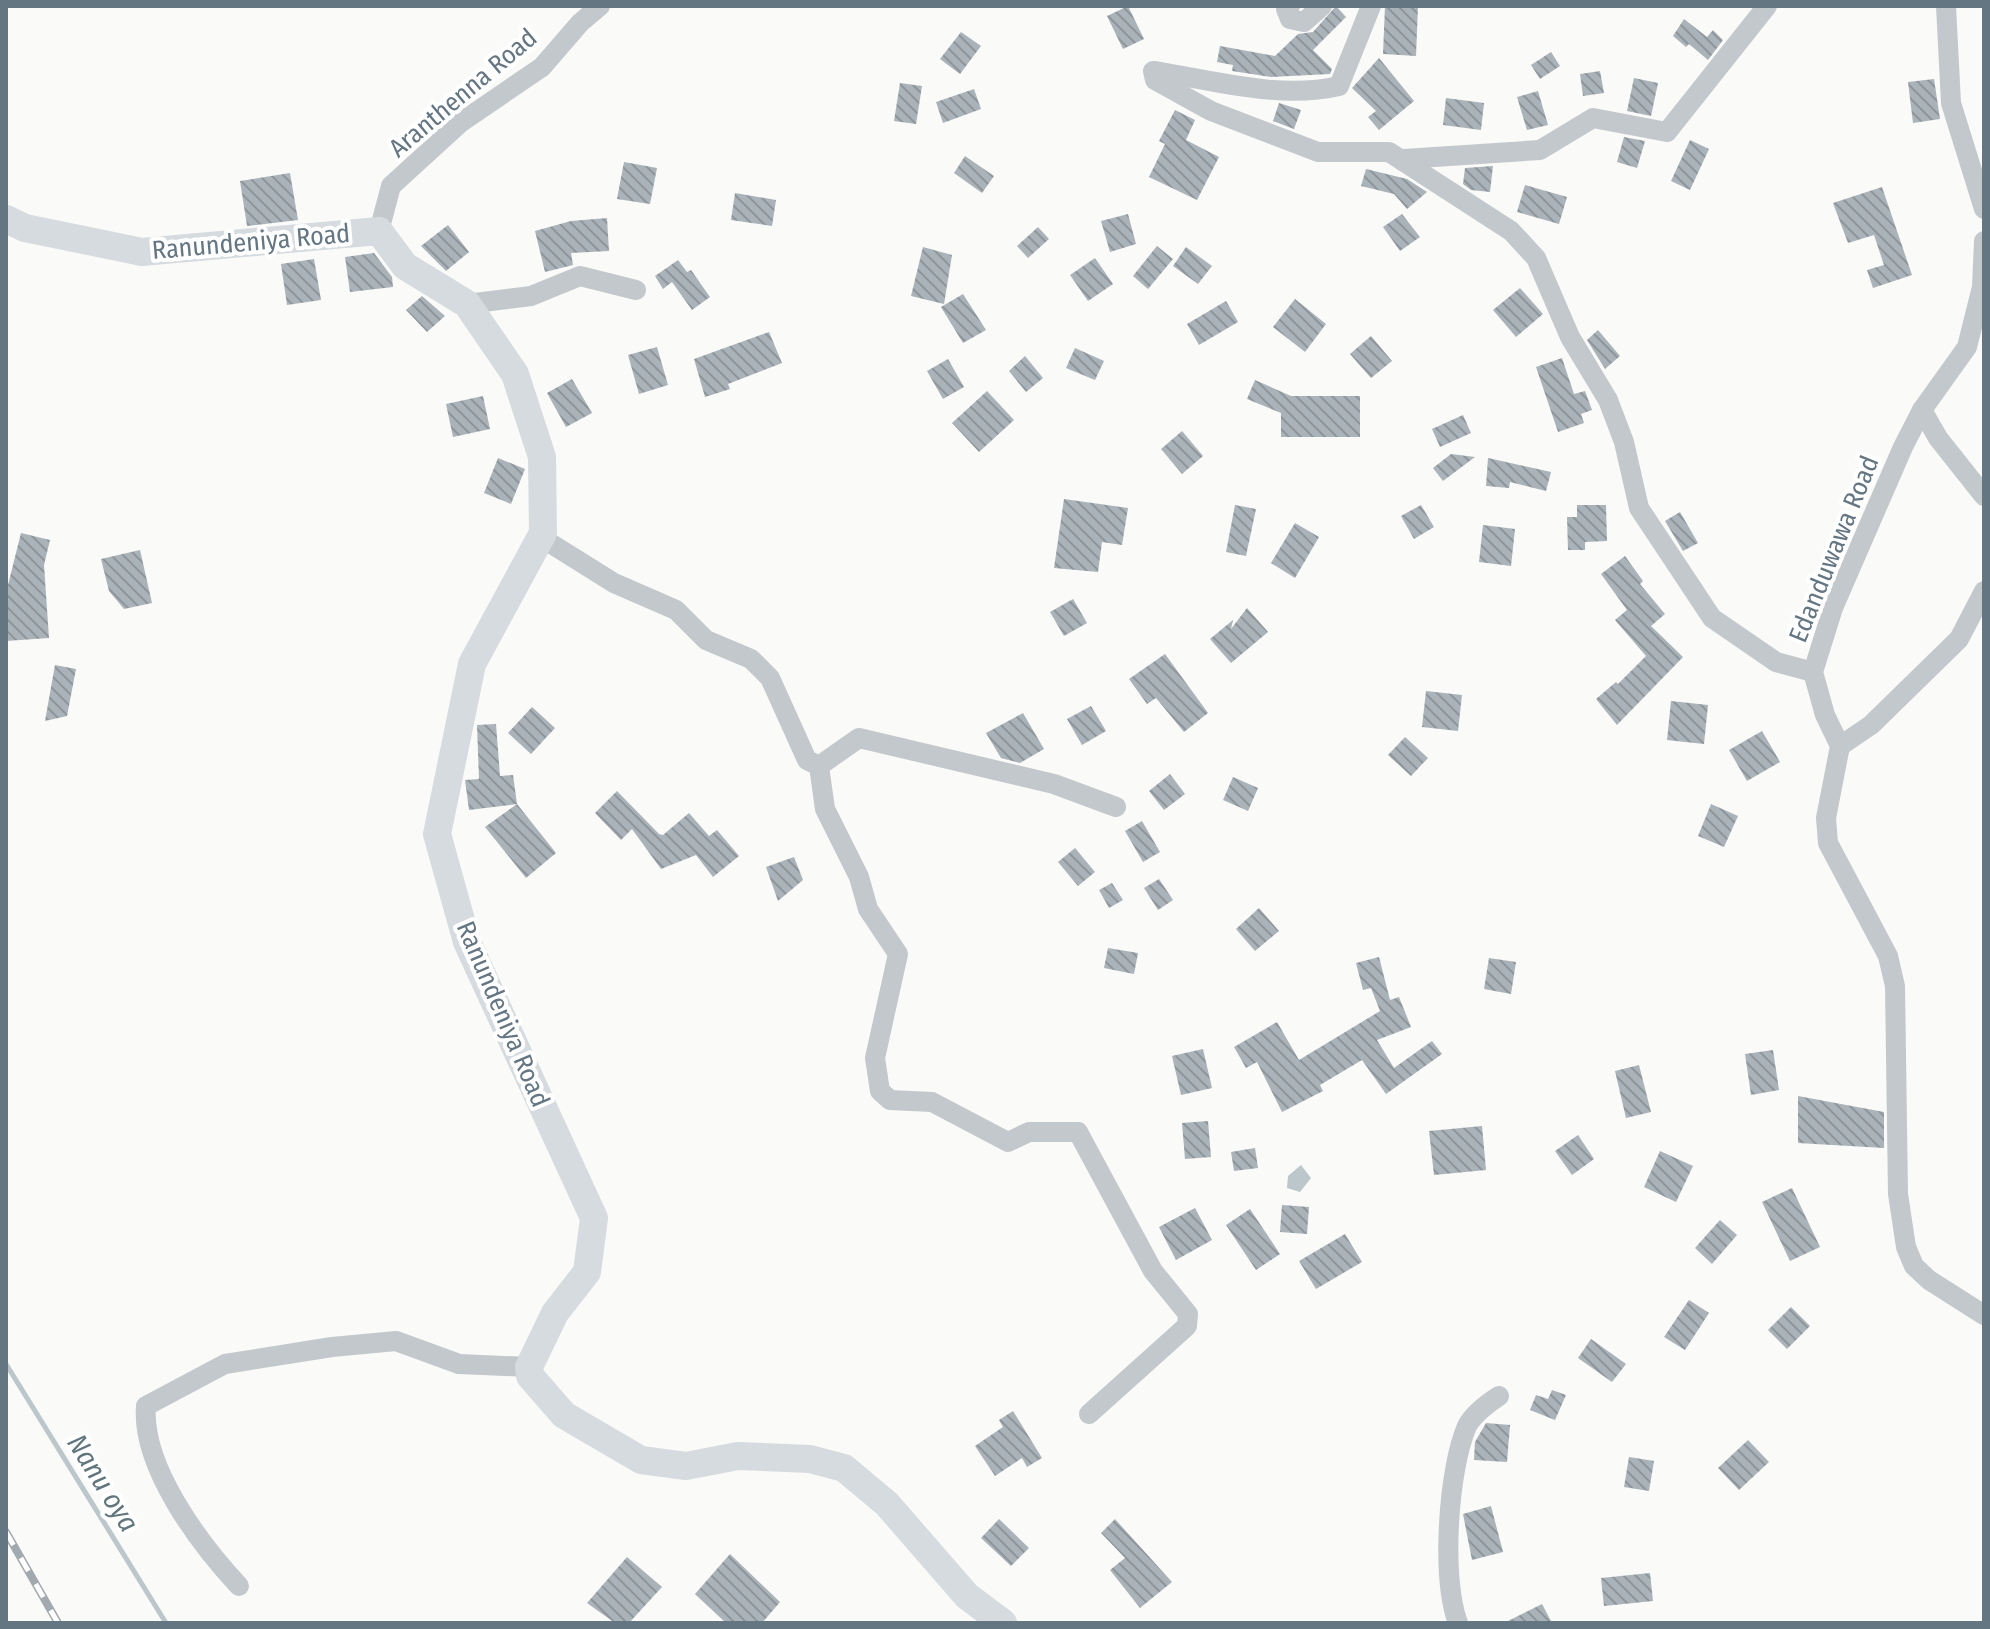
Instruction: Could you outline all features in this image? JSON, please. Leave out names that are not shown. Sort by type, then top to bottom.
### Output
[{"type":"main road","name":"Ranundeniya Road","points":[[6,219],[25,228],[142,252],[379,231],[405,266],[467,304],[515,374],[542,457],[543,533],[472,664],[437,834],[467,942],[594,1218],[587,1272],[555,1313],[529,1367]]},
{"type":"main road","points":[[529,1367],[530,1376],[564,1415],[641,1460],[686,1466],[738,1456],[810,1459],[844,1468],[887,1504],[967,1596],[1003,1623]]},
{"type":"street","name":"Aranthenna Road","points":[[379,231],[391,186],[460,123],[542,67],[580,23],[600,6]]},
{"type":"street","points":[[1290,6],[1286,9],[1290,19],[1304,22],[1322,6]]},
{"type":"street","points":[[1371,6],[1339,86],[1315,92],[1282,90],[1153,71],[1155,80],[1211,111],[1276,139],[1318,152],[1389,152],[1511,231],[1536,258],[1570,337],[1608,400],[1624,442],[1639,508],[1712,618],[1776,662],[1813,672]]},
{"type":"street","points":[[1404,159],[1540,150],[1593,118],[1667,132],[1767,6]]},
{"type":"street","points":[[1946,6],[1948,73],[1959,136],[1974,171],[1984,209]]},
{"type":"street","points":[[1959,136],[1984,147]]},
{"type":"street","name":"Edanduwawa Road","points":[[1840,746],[1825,715],[1813,672],[1839,594],[1922,410],[1967,347],[1982,287],[1984,241]]},
{"type":"street","points":[[467,304],[531,296],[580,276],[636,290]]},
{"type":"street","points":[[1922,410],[1938,438],[1984,496]]},
{"type":"street","points":[[543,533],[550,543],[614,583],[676,610],[706,640],[751,659],[770,678],[807,760],[819,766]]},
{"type":"street","points":[[1984,591],[1959,639],[1871,725],[1840,746],[1826,818],[1828,843],[1835,863],[1888,956],[1895,986],[1898,1194],[1906,1247],[1914,1266],[1929,1280],[1984,1315]]},
{"type":"street","points":[[819,766],[859,738],[1054,784],[1116,807]]},
{"type":"street","points":[[819,766],[825,809],[859,877],[868,909],[898,954],[875,1058],[880,1091],[890,1100],[932,1102],[1008,1142],[1029,1132],[1078,1132],[1153,1271],[1188,1314],[1187,1326],[1089,1414]]},
{"type":"street","points":[[239,1586],[207,1552],[175,1499],[144,1428],[146,1406],[225,1364],[332,1347],[396,1341],[459,1364],[529,1367]]},
{"type":"street","points":[[1458,1623],[1451,1589],[1448,1521],[1456,1469],[1468,1424],[1499,1396]]},
{"type":"shaded area","points":[[1301,1165],[1311,1178],[1300,1192],[1287,1188],[1288,1176]]},
{"type":"building","points":[[1128,6],[1144,39],[1123,49],[1107,16]]},
{"type":"building","points":[[1336,6],[1346,17],[1313,50],[1332,69],[1330,74],[1271,77],[1232,71],[1233,65],[1217,62],[1220,46],[1275,56],[1298,34],[1313,32]]},
{"type":"building","points":[[1385,6],[1418,6],[1416,56],[1383,54]]},
{"type":"building","points":[[1684,19],[1707,37],[1713,30],[1723,40],[1708,60],[1689,44],[1686,47],[1673,36]]},
{"type":"building","points":[[961,32],[981,46],[960,74],[940,59]]},
{"type":"building","points":[[1551,52],[1560,66],[1540,79],[1531,65]]},
{"type":"building","points":[[1379,58],[1414,101],[1379,130],[1368,117],[1376,111],[1352,88]]},
{"type":"building","points":[[1600,71],[1604,93],[1583,96],[1580,74]]},
{"type":"building","points":[[1634,78],[1658,83],[1651,116],[1627,111]]},
{"type":"building","points":[[1934,79],[1940,119],[1913,123],[1908,82]]},
{"type":"building","points":[[900,83],[922,86],[916,124],[894,121]]},
{"type":"building","points":[[974,89],[981,109],[943,123],[936,102]]},
{"type":"building","points":[[1538,91],[1548,125],[1527,130],[1517,97]]},
{"type":"building","points":[[1446,98],[1484,103],[1481,130],[1443,125]]},
{"type":"building","points":[[1279,103],[1301,110],[1294,129],[1273,121]]},
{"type":"building","points":[[1175,110],[1195,120],[1186,140],[1219,157],[1197,200],[1149,177],[1165,144],[1159,141]]},
{"type":"building","points":[[1624,137],[1645,141],[1637,168],[1617,162]]},
{"type":"building","points":[[1690,140],[1709,149],[1690,190],[1671,181]]},
{"type":"building","points":[[965,156],[994,176],[982,193],[954,173]]},
{"type":"building","points":[[624,162],[657,168],[650,204],[617,199]]},
{"type":"building","points":[[1493,166],[1490,192],[1471,190],[1463,184],[1465,168]]},
{"type":"building","points":[[1366,169],[1407,179],[1427,192],[1407,209],[1394,194],[1361,186]]},
{"type":"building","points":[[290,173],[298,220],[247,226],[240,181]]},
{"type":"building","points":[[1525,185],[1567,197],[1559,224],[1517,212]]},
{"type":"building","points":[[1882,187],[1912,275],[1873,288],[1867,270],[1884,265],[1874,235],[1848,243],[1833,203]]},
{"type":"building","points":[[735,193],[776,200],[772,226],[731,220]]},
{"type":"building","points":[[1128,214],[1136,244],[1110,252],[1101,221]]},
{"type":"building","points":[[1402,214],[1420,237],[1400,251],[1383,227]]},
{"type":"building","points":[[607,218],[609,251],[571,253],[573,265],[545,272],[535,231],[571,221]]},
{"type":"building","points":[[448,225],[469,252],[446,271],[421,246]]},
{"type":"building","points":[[1038,227],[1049,239],[1028,258],[1017,246]]},
{"type":"building","points":[[1157,246],[1173,259],[1148,289],[1133,276]]},
{"type":"building","points":[[923,247],[952,255],[944,304],[911,296]]},
{"type":"building","points":[[1186,247],[1212,266],[1198,284],[1173,266]]},
{"type":"building","points":[[374,253],[392,277],[393,287],[350,292],[345,257]]},
{"type":"building","points":[[1095,258],[1113,284],[1088,301],[1070,275]]},
{"type":"building","points":[[314,259],[321,300],[287,305],[281,264]]},
{"type":"building","points":[[678,260],[687,272],[691,270],[710,297],[692,310],[672,282],[663,289],[655,276]]},
{"type":"building","points":[[1520,288],[1543,314],[1516,337],[1493,310]]},
{"type":"building","points":[[963,294],[986,330],[963,343],[941,307]]},
{"type":"building","points":[[422,296],[445,316],[427,332],[406,310]]},
{"type":"building","points":[[1295,299],[1326,324],[1305,352],[1273,327]]},
{"type":"building","points":[[1226,301],[1238,322],[1199,345],[1187,324]]},
{"type":"building","points":[[1598,330],[1620,356],[1605,369],[1587,340]]},
{"type":"building","points":[[769,332],[782,363],[728,384],[730,389],[705,397],[694,359]]},
{"type":"building","points":[[1371,336],[1392,361],[1371,378],[1350,354]]},
{"type":"building","points":[[657,347],[668,385],[639,394],[628,355]]},
{"type":"building","points":[[1075,348],[1104,361],[1095,380],[1066,368]]},
{"type":"building","points":[[1025,356],[1043,378],[1026,392],[1009,371]]},
{"type":"building","points":[[1562,358],[1574,394],[1585,391],[1592,410],[1581,414],[1584,423],[1558,432],[1536,367]]},
{"type":"building","points":[[948,359],[964,387],[943,399],[927,371]]},
{"type":"building","points":[[572,379],[592,413],[566,427],[547,393]]},
{"type":"building","points":[[1255,380],[1291,396],[1360,396],[1360,437],[1281,437],[1281,413],[1247,399]]},
{"type":"building","points":[[987,391],[1014,420],[979,452],[952,423]]},
{"type":"building","points":[[483,396],[490,429],[453,437],[446,404]]},
{"type":"building","points":[[1463,415],[1471,433],[1440,447],[1432,429]]},
{"type":"building","points":[[1182,431],[1203,456],[1182,474],[1161,449]]},
{"type":"building","points":[[1451,454],[1475,457],[1443,481],[1433,468]]},
{"type":"building","points":[[498,458],[525,469],[511,504],[484,493]]},
{"type":"building","points":[[1488,458],[1551,472],[1546,491],[1510,482],[1509,488],[1486,486]]},
{"type":"building","points":[[1064,499],[1128,508],[1122,545],[1102,542],[1098,572],[1054,568]]},
{"type":"building","points":[[1235,505],[1256,509],[1246,556],[1226,552]]},
{"type":"building","points":[[1421,505],[1434,527],[1414,539],[1401,516]]},
{"type":"building","points":[[1577,505],[1606,505],[1607,541],[1585,542],[1585,550],[1568,550],[1567,517],[1577,517]]},
{"type":"building","points":[[1680,512],[1698,543],[1683,551],[1665,521]]},
{"type":"building","points":[[1295,523],[1319,537],[1295,578],[1271,563]]},
{"type":"building","points":[[1483,525],[1515,529],[1511,566],[1479,562]]},
{"type":"building","points":[[21,533],[50,540],[44,565],[49,638],[6,641],[7,589]]},
{"type":"building","points":[[140,550],[152,603],[124,609],[109,591],[101,559]]},
{"type":"building","points":[[1625,556],[1643,581],[1640,584],[1665,614],[1651,626],[1683,657],[1617,725],[1596,699],[1616,682],[1618,684],[1646,656],[1615,620],[1627,610],[1601,574]]},
{"type":"building","points":[[1073,599],[1087,623],[1064,636],[1050,612]]},
{"type":"building","points":[[1247,608],[1268,632],[1231,663],[1210,639],[1233,620],[1231,629]]},
{"type":"building","points":[[1165,654],[1208,713],[1184,732],[1156,698],[1147,704],[1129,679]]},
{"type":"building","points":[[55,665],[76,669],[67,716],[45,721]]},
{"type":"building","points":[[1426,691],[1462,695],[1458,731],[1422,727]]},
{"type":"building","points":[[1671,701],[1708,705],[1704,744],[1667,740]]},
{"type":"building","points":[[1091,706],[1106,731],[1082,745],[1067,719]]},
{"type":"building","points":[[532,707],[555,728],[531,754],[508,733]]},
{"type":"building","points":[[1023,713],[1044,749],[1020,763],[1001,758],[986,733]]},
{"type":"building","points":[[496,724],[500,776],[513,775],[517,804],[469,810],[465,780],[479,779],[477,725]]},
{"type":"building","points":[[1762,731],[1780,762],[1747,781],[1729,750]]},
{"type":"building","points":[[1405,737],[1428,758],[1411,776],[1388,755]]},
{"type":"building","points":[[1170,774],[1185,794],[1164,810],[1149,791]]},
{"type":"building","points":[[1233,777],[1258,788],[1248,811],[1223,800]]},
{"type":"building","points":[[617,791],[659,834],[663,835],[689,813],[709,836],[717,830],[739,856],[713,877],[696,855],[661,869],[632,829],[621,840],[595,813]]},
{"type":"building","points":[[517,804],[556,853],[526,878],[485,827]]},
{"type":"building","points":[[1711,804],[1738,816],[1724,847],[1698,836]]},
{"type":"building","points":[[1142,821],[1160,852],[1143,862],[1125,831]]},
{"type":"building","points":[[1075,848],[1095,872],[1078,886],[1058,862]]},
{"type":"building","points":[[794,857],[803,880],[778,901],[766,867]]},
{"type":"building","points":[[1159,879],[1173,900],[1158,910],[1144,888]]},
{"type":"building","points":[[1112,883],[1123,900],[1109,908],[1099,890]]},
{"type":"building","points":[[1259,908],[1279,931],[1255,951],[1236,929]]},
{"type":"building","points":[[1108,948],[1138,953],[1134,974],[1104,968]]},
{"type":"building","points":[[1379,957],[1390,1000],[1399,997],[1411,1027],[1377,1040],[1394,1068],[1432,1041],[1442,1054],[1386,1094],[1362,1060],[1320,1085],[1323,1091],[1282,1112],[1257,1062],[1246,1068],[1234,1047],[1277,1022],[1299,1060],[1380,1011],[1371,988],[1363,990],[1356,963]]},
{"type":"building","points":[[1489,958],[1516,962],[1511,994],[1484,989]]},
{"type":"building","points":[[1203,1049],[1212,1088],[1181,1095],[1172,1056]]},
{"type":"building","points":[[1773,1050],[1779,1090],[1751,1095],[1745,1054]]},
{"type":"building","points":[[1639,1065],[1651,1112],[1626,1118],[1615,1071]]},
{"type":"building","points":[[1798,1096],[1884,1112],[1884,1148],[1798,1143]]},
{"type":"building","points":[[1208,1121],[1211,1157],[1185,1159],[1182,1123]]},
{"type":"building","points":[[1482,1126],[1486,1170],[1434,1175],[1429,1131]]},
{"type":"building","points":[[1578,1135],[1594,1159],[1572,1175],[1555,1151]]},
{"type":"building","points":[[1255,1148],[1258,1168],[1234,1171],[1231,1152]]},
{"type":"building","points":[[1660,1151],[1693,1166],[1676,1202],[1644,1187]]},
{"type":"building","points":[[1792,1188],[1820,1247],[1790,1261],[1762,1202]]},
{"type":"building","points":[[1282,1205],[1309,1207],[1307,1234],[1280,1232]]},
{"type":"building","points":[[1195,1208],[1212,1240],[1176,1260],[1159,1227]]},
{"type":"building","points":[[1250,1209],[1280,1254],[1256,1270],[1226,1225]]},
{"type":"building","points":[[1720,1220],[1737,1235],[1712,1264],[1695,1248]]},
{"type":"building","points":[[1345,1234],[1362,1262],[1316,1289],[1299,1261]]},
{"type":"building","points":[[1689,1300],[1709,1313],[1685,1350],[1664,1337]]},
{"type":"building","points":[[1791,1307],[1810,1326],[1787,1349],[1768,1330]]},
{"type":"building","points":[[1591,1339],[1626,1364],[1612,1382],[1578,1358]]},
{"type":"building","points":[[1552,1390],[1566,1395],[1555,1420],[1530,1410],[1536,1395],[1548,1399]]},
{"type":"building","points":[[1013,1411],[1042,1458],[1027,1467],[1022,1458],[995,1476],[975,1446],[1003,1427],[999,1420]]},
{"type":"building","points":[[1486,1423],[1510,1425],[1507,1462],[1474,1460],[1475,1442]]},
{"type":"building","points":[[1748,1440],[1769,1462],[1739,1490],[1718,1468]]},
{"type":"building","points":[[1629,1457],[1654,1461],[1649,1491],[1624,1487]]},
{"type":"building","points":[[1491,1506],[1503,1552],[1472,1560],[1463,1514]]},
{"type":"building","points":[[999,1519],[1029,1548],[1011,1566],[981,1538]]},
{"type":"building","points":[[1115,1519],[1172,1582],[1140,1608],[1110,1570],[1125,1558],[1101,1533]]},
{"type":"building","points":[[730,1554],[780,1602],[762,1623],[726,1623],[695,1594]]},
{"type":"building","points":[[627,1557],[662,1587],[629,1623],[615,1623],[587,1603]]},
{"type":"building","points":[[1650,1573],[1653,1601],[1604,1606],[1601,1578]]},
{"type":"building","points":[[1542,1604],[1552,1623],[1504,1623]]},
{"type":"waterway","name":"Nanu oya","points":[[6,1364],[166,1623]]},
{"type":"railway","points":[[6,1532],[58,1623]]}]
